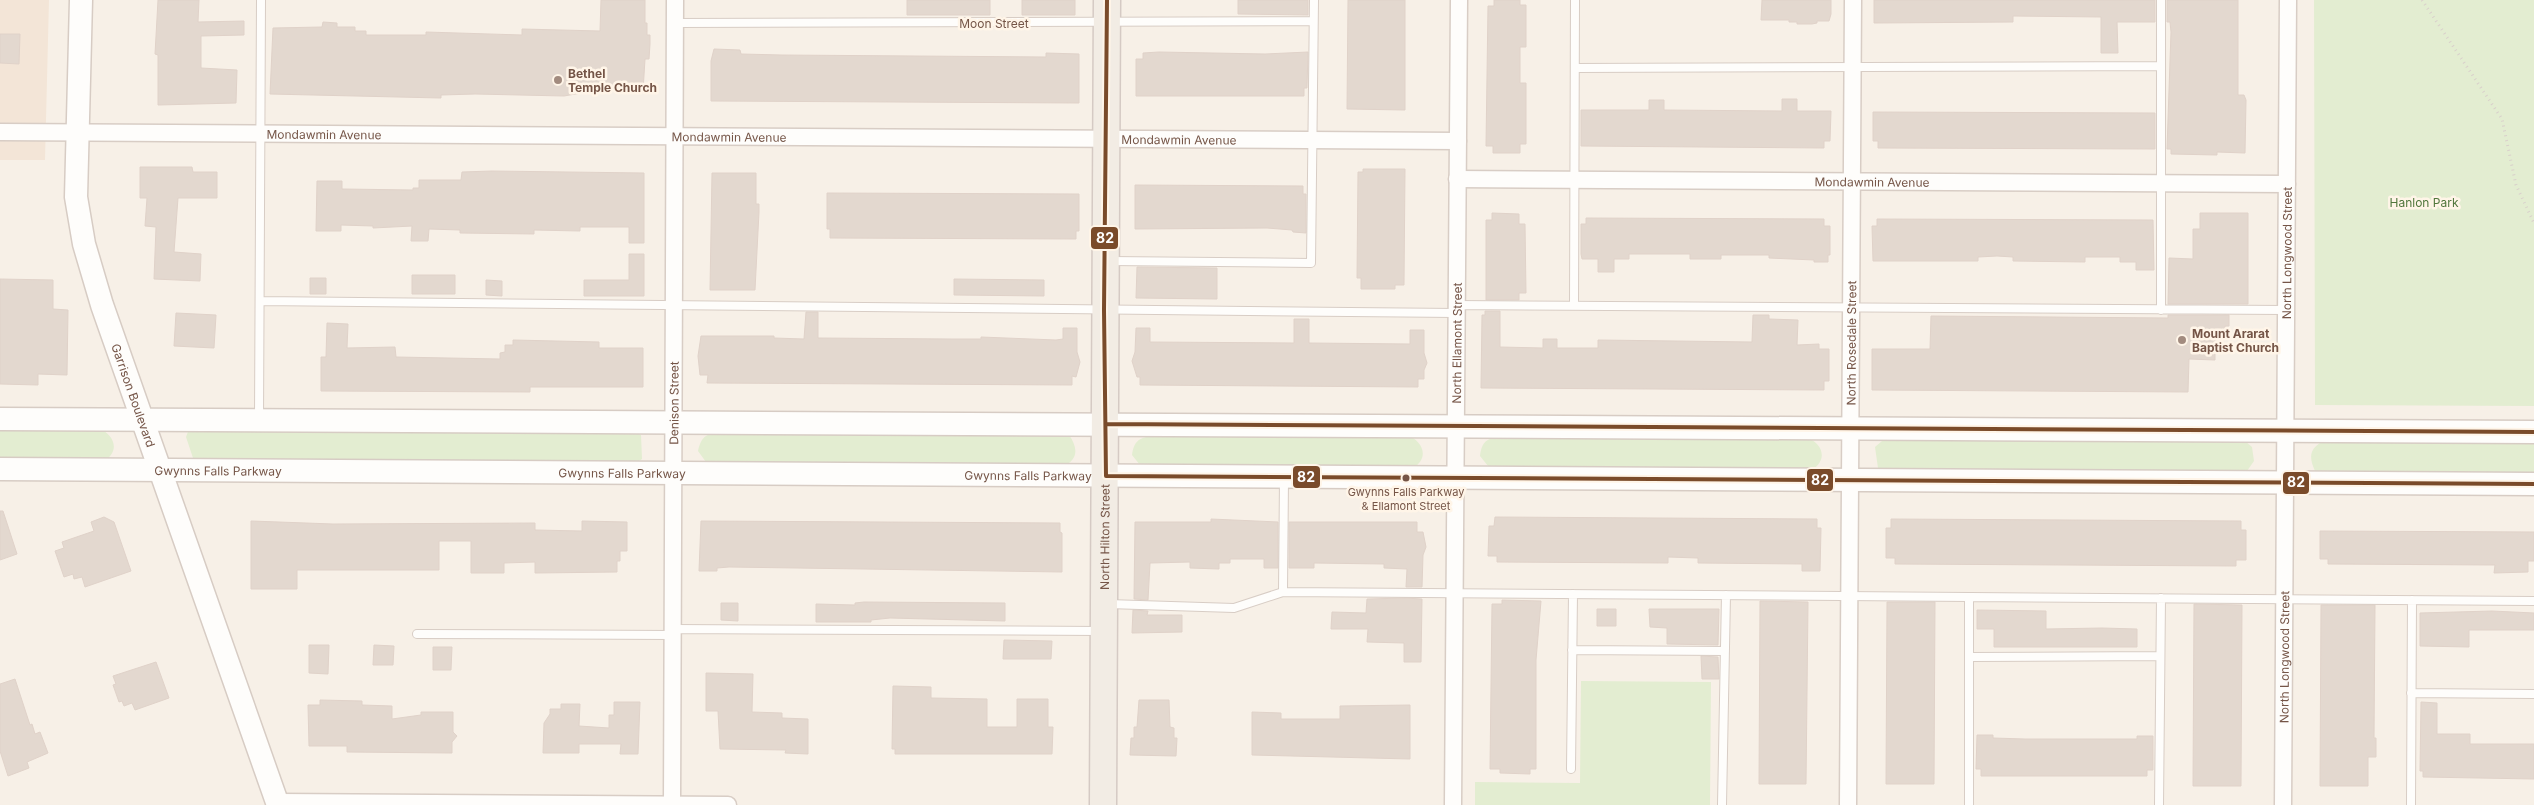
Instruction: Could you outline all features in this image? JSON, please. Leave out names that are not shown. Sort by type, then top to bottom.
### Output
[{"type":"main road","name":"Garrison Boulevard","points":[[80,0],[76,197],[84,244],[102,305],[144,420],[277,804]]},
{"type":"main road","name":"North Hilton Street","points":[[1103,805],[1106,476],[1104,261],[1107,11]]},
{"type":"main road","points":[[0,419],[673,424],[2286,429],[2534,432]]},
{"type":"main road","name":"Gwynns Falls Parkway","points":[[0,469],[673,472],[1850,482],[2534,484]]},
{"type":"street","name":"Denison Street","points":[[672,805],[675,0]]},
{"type":"street","name":"North Ellamont Street","points":[[1452,805],[1458,0]]},
{"type":"street","name":"North Rosedale Street","points":[[1848,805],[1853,0]]},
{"type":"street","name":"North Longwood Street","points":[[2283,805],[2288,0]]},
{"type":"street","name":"Mondawmin Avenue","points":[[0,132],[1458,141]]},
{"type":"street","name":"Mondawmin Avenue","points":[[1457,179],[2287,184]]},
{"type":"street","points":[[277,804],[728,805]]},
{"type":"lane","points":[[259,420],[261,0]]},
{"type":"lane","points":[[1104,261],[1311,263],[1314,0]]},
{"type":"lane","points":[[1574,306],[1575,0]]},
{"type":"lane","points":[[2161,0],[2161,310]]},
{"type":"lane","name":"Moon Street","points":[[675,23],[1107,11],[1313,21]]},
{"type":"lane","points":[[1575,68],[2161,66]]},
{"type":"lane","points":[[260,301],[1104,310],[1456,309],[1574,306],[2286,310]]},
{"type":"lane","points":[[1283,592],[1284,477]]},
{"type":"lane","points":[[1104,604],[1234,608],[1283,592],[2534,601]]},
{"type":"lane","points":[[1571,769],[1573,594]]},
{"type":"lane","points":[[1722,805],[1726,595]]},
{"type":"lane","points":[[1969,597],[1969,805]]},
{"type":"lane","points":[[2159,805],[2161,598]]},
{"type":"lane","points":[[2410,805],[2412,600]]},
{"type":"lane","points":[[417,634],[1104,631]]},
{"type":"lane","points":[[1572,650],[1725,651]]},
{"type":"lane","points":[[1969,657],[2160,656]]},
{"type":"lane","points":[[2411,693],[2534,694]]},
{"type":"path","points":[[2422,0],[2502,119],[2516,185],[2534,223]]},
{"type":"shaded area","points":[[0,0],[49,0],[45,160],[0,160]]},
{"type":"green space","name":"Hanlon Park","points":[[2314,0],[2534,0],[2534,406],[2315,405]]},
{"type":"green space","points":[[0,428],[98,428],[108,434],[114,448],[109,457],[104,461],[0,460]]},
{"type":"green space","points":[[189,429],[634,432],[641,435],[642,459],[636,463],[199,461],[193,458],[186,437]]},
{"type":"green space","points":[[717,433],[1069,435],[1074,443],[1075,455],[1066,465],[706,462],[698,451],[700,443],[706,436]]},
{"type":"green space","points":[[1406,435],[1417,441],[1423,454],[1418,464],[1413,468],[1140,465],[1132,455],[1137,441],[1151,436]]},
{"type":"green space","points":[[1498,437],[1805,437],[1816,443],[1822,456],[1817,466],[1812,470],[1498,468],[1488,466],[1480,456],[1485,442]]},
{"type":"green space","points":[[1893,438],[2245,441],[2252,447],[2254,461],[2247,471],[2224,474],[1891,472],[1878,468],[1875,447],[1882,441]]},
{"type":"green space","points":[[2534,441],[2534,475],[2325,474],[2315,471],[2311,458],[2312,451],[2322,442]]},
{"type":"green space","points":[[1581,681],[1711,682],[1710,805],[1475,805],[1475,782],[1580,783]]},
{"type":"building","points":[[158,0],[199,0],[198,22],[244,21],[244,35],[201,36],[201,68],[237,70],[236,103],[158,105],[158,55],[155,54]]},
{"type":"building","points":[[601,0],[645,0],[645,23],[647,23],[647,35],[650,35],[650,44],[649,59],[645,59],[643,91],[581,87],[581,93],[564,96],[475,94],[441,95],[441,98],[270,94],[273,28],[322,27],[323,22],[337,23],[337,27],[355,27],[355,31],[366,31],[366,35],[426,35],[426,32],[522,35],[522,29],[600,31]]},
{"type":"building","points":[[907,0],[990,0],[990,15],[907,15]]},
{"type":"building","points":[[1022,0],[1075,0],[1075,15],[1022,15]]},
{"type":"building","points":[[1238,0],[1308,0],[1308,15],[1238,14]]},
{"type":"building","points":[[1348,0],[1405,0],[1405,110],[1347,109]]},
{"type":"building","points":[[1494,0],[1520,0],[1520,5],[1526,5],[1526,47],[1520,47],[1520,83],[1526,83],[1526,144],[1520,144],[1520,153],[1493,153],[1493,146],[1486,146],[1488,6],[1494,6]]},
{"type":"building","points":[[1762,0],[1831,0],[1831,14],[1829,21],[1817,21],[1817,23],[1812,24],[1797,24],[1797,22],[1789,22],[1789,20],[1761,20]]},
{"type":"building","points":[[1874,0],[2155,0],[2155,22],[2117,22],[2118,53],[2101,53],[2101,17],[2013,16],[2013,22],[1874,23]]},
{"type":"building","points":[[2167,0],[2238,0],[2238,95],[2244,95],[2246,100],[2245,153],[2217,152],[2217,155],[2171,154],[2171,149],[2167,149],[2171,32],[2170,22],[2167,22]]},
{"type":"building","points":[[0,34],[20,34],[19,64],[0,63]]},
{"type":"building","points":[[714,49],[740,50],[741,54],[782,55],[1046,57],[1046,53],[1079,54],[1079,103],[711,101],[711,61]]},
{"type":"building","points":[[1308,52],[1307,88],[1304,88],[1304,96],[1136,96],[1136,59],[1143,59],[1143,53],[1265,54]]},
{"type":"building","points":[[1782,99],[1797,99],[1797,111],[1831,111],[1830,141],[1824,141],[1824,148],[1581,146],[1581,110],[1649,110],[1649,100],[1664,100],[1664,110],[1782,111]]},
{"type":"building","points":[[1873,112],[2155,113],[2155,149],[1878,148],[1878,141],[1873,141]]},
{"type":"building","points":[[140,167],[192,167],[193,172],[217,172],[217,198],[178,198],[174,252],[201,254],[200,281],[154,279],[156,227],[145,226],[147,198],[140,198]]},
{"type":"building","points":[[1363,169],[1405,169],[1404,285],[1395,285],[1395,289],[1361,289],[1361,278],[1357,278],[1358,172],[1363,172]]},
{"type":"building","points":[[462,172],[644,173],[644,243],[629,243],[629,227],[580,227],[580,231],[534,230],[534,234],[460,233],[460,230],[429,229],[428,241],[411,241],[412,226],[373,228],[373,226],[341,225],[341,231],[316,231],[317,181],[342,181],[342,189],[413,190],[413,188],[419,188],[419,180],[461,180]]},
{"type":"building","points":[[712,173],[756,173],[756,204],[759,204],[759,212],[755,290],[710,290]]},
{"type":"building","points":[[1135,185],[1303,186],[1303,194],[1306,194],[1306,233],[1267,228],[1135,229]]},
{"type":"building","points":[[827,193],[1079,194],[1079,231],[1076,231],[1076,239],[830,238],[830,229],[827,229]]},
{"type":"building","points":[[1492,213],[1519,214],[1519,224],[1525,224],[1526,293],[1519,293],[1519,300],[1486,300],[1486,220],[1492,220]]},
{"type":"building","points":[[2200,213],[2248,213],[2248,304],[2168,304],[2169,258],[2193,259],[2193,229],[2200,229]]},
{"type":"building","points":[[1586,218],[1824,219],[1824,226],[1830,226],[1830,255],[1828,255],[1828,262],[1814,262],[1814,260],[1769,258],[1769,255],[1721,255],[1721,259],[1690,259],[1690,254],[1629,254],[1629,259],[1614,259],[1614,272],[1598,272],[1598,259],[1582,259],[1581,224],[1586,224]]},
{"type":"building","points":[[1877,219],[2153,220],[2154,270],[2136,270],[2136,262],[2120,262],[2120,257],[2085,257],[2085,262],[2013,261],[2013,257],[1997,256],[1978,257],[1978,261],[1873,261],[1872,226],[1877,226]]},
{"type":"building","points":[[629,254],[644,254],[644,296],[584,296],[584,280],[629,280]]},
{"type":"building","points":[[1137,267],[1217,268],[1217,299],[1136,298]]},
{"type":"building","points":[[412,275],[455,275],[455,294],[412,294]]},
{"type":"building","points":[[310,278],[326,278],[326,294],[310,294]]},
{"type":"building","points":[[0,279],[53,280],[53,309],[68,310],[67,375],[38,374],[38,385],[0,384]]},
{"type":"building","points":[[954,279],[1044,280],[1044,296],[954,295]]},
{"type":"building","points":[[486,280],[502,281],[502,296],[486,295]]},
{"type":"building","points":[[1485,311],[1500,311],[1500,347],[1543,348],[1543,339],[1557,339],[1557,348],[1598,348],[1598,340],[1752,342],[1753,315],[1769,315],[1769,319],[1798,320],[1797,345],[1819,344],[1819,349],[1829,349],[1829,381],[1824,381],[1824,390],[1481,388],[1482,315],[1485,315]]},
{"type":"building","points":[[806,312],[818,312],[818,338],[981,339],[981,337],[1056,340],[1063,339],[1063,328],[1077,328],[1077,352],[1080,362],[1076,377],[1072,376],[1072,385],[707,383],[708,375],[700,375],[698,356],[701,336],[774,336],[774,338],[804,339]]},
{"type":"building","points":[[176,313],[216,315],[214,348],[174,346]]},
{"type":"building","points":[[2168,315],[2229,315],[2229,326],[2225,326],[2225,334],[2215,334],[2215,360],[2189,359],[2188,392],[1872,390],[1872,349],[1930,349],[1931,316],[2168,318]]},
{"type":"building","points":[[1294,319],[1309,319],[1309,343],[1410,344],[1410,330],[1424,330],[1424,353],[1427,363],[1424,370],[1424,379],[1418,379],[1418,387],[1140,385],[1140,377],[1137,377],[1132,361],[1135,352],[1136,328],[1150,328],[1150,342],[1294,343]]},
{"type":"building","points":[[327,323],[348,324],[347,348],[395,347],[396,357],[500,359],[500,353],[505,352],[505,345],[513,345],[513,340],[599,342],[599,348],[643,348],[643,387],[530,387],[530,392],[321,391],[321,357],[326,357]]},
{"type":"building","points":[[0,511],[3,511],[17,554],[0,560]]},
{"type":"building","points":[[104,517],[114,522],[131,571],[85,587],[82,577],[74,579],[73,574],[64,577],[55,551],[64,548],[62,542],[94,531],[91,522]]},
{"type":"building","points":[[1495,517],[1817,519],[1817,528],[1821,528],[1820,571],[1802,571],[1802,564],[1698,563],[1698,558],[1668,557],[1668,563],[1497,562],[1497,556],[1488,556],[1489,526],[1494,526]]},
{"type":"building","points":[[1211,519],[1278,522],[1278,568],[1264,568],[1264,559],[1230,559],[1230,563],[1219,563],[1219,569],[1190,568],[1190,562],[1150,563],[1148,600],[1134,599],[1135,522],[1211,522]]},
{"type":"building","points":[[1891,519],[2241,521],[2241,530],[2246,530],[2246,560],[2236,560],[2236,566],[1895,564],[1895,558],[1886,558],[1886,528],[1891,528]]},
{"type":"building","points":[[251,521],[333,524],[535,523],[535,530],[582,531],[582,521],[627,522],[627,551],[620,551],[620,561],[617,561],[617,572],[535,573],[535,562],[504,563],[504,573],[471,573],[471,541],[439,541],[439,570],[297,570],[297,589],[251,589]]},
{"type":"building","points":[[701,521],[1060,523],[1060,532],[1062,533],[1062,572],[729,567],[717,568],[717,571],[699,571]]},
{"type":"building","points":[[1289,522],[1417,522],[1417,532],[1423,532],[1426,547],[1423,555],[1422,587],[1406,587],[1407,569],[1384,568],[1384,564],[1314,563],[1314,568],[1289,568]]},
{"type":"building","points":[[2320,531],[2534,532],[2534,561],[2528,561],[2528,572],[2494,573],[2495,565],[2328,564],[2328,559],[2320,559]]},
{"type":"building","points":[[1367,599],[1422,599],[1421,662],[1404,662],[1404,643],[1367,642],[1368,629],[1331,629],[1332,612],[1366,613]]},
{"type":"building","points":[[1502,600],[1541,601],[1536,660],[1536,769],[1530,769],[1530,774],[1500,773],[1500,769],[1490,769],[1492,604],[1502,604]]},
{"type":"building","points":[[1760,601],[1808,602],[1806,784],[1759,784]]},
{"type":"building","points":[[1887,602],[1935,602],[1934,784],[1886,784]]},
{"type":"building","points":[[721,603],[738,603],[738,621],[721,620]]},
{"type":"building","points":[[855,603],[1005,603],[1005,621],[890,618],[871,620],[871,622],[816,622],[816,604],[855,605]]},
{"type":"building","points":[[2194,604],[2242,605],[2241,786],[2193,786]]},
{"type":"building","points":[[2321,605],[2375,605],[2374,738],[2376,738],[2376,757],[2368,757],[2368,786],[2320,786]]},
{"type":"building","points":[[1597,609],[1616,609],[1616,626],[1597,626]]},
{"type":"building","points":[[1649,609],[1719,609],[1718,645],[1667,644],[1667,628],[1650,627]]},
{"type":"building","points":[[1133,610],[1148,611],[1147,615],[1182,615],[1182,632],[1132,633]]},
{"type":"building","points":[[1977,610],[2046,611],[2046,629],[2137,629],[2137,647],[1994,647],[1994,629],[1977,629]]},
{"type":"building","points":[[2492,611],[2534,613],[2534,630],[2469,630],[2469,647],[2420,646],[2420,613]]},
{"type":"building","points":[[1004,640],[1052,641],[1051,659],[1003,659]]},
{"type":"building","points":[[309,645],[329,645],[328,674],[309,673]]},
{"type":"building","points":[[374,645],[394,646],[393,665],[373,665]]},
{"type":"building","points":[[433,647],[452,647],[451,670],[433,670]]},
{"type":"building","points":[[1701,656],[1718,657],[1719,679],[1702,679]]},
{"type":"building","points":[[156,662],[169,698],[135,710],[132,703],[124,706],[122,701],[119,702],[113,685],[116,684],[113,676]]},
{"type":"building","points":[[706,673],[753,674],[752,712],[782,713],[782,718],[808,719],[808,754],[785,753],[786,750],[720,749],[718,711],[706,711]]},
{"type":"building","points":[[15,679],[30,725],[32,724],[35,734],[40,732],[48,753],[27,762],[29,768],[8,776],[0,751],[0,684]]},
{"type":"building","points":[[893,686],[931,687],[931,698],[987,699],[987,727],[1017,727],[1017,699],[1048,699],[1048,727],[1053,727],[1052,754],[895,754],[895,749],[892,749]]},
{"type":"building","points":[[320,700],[362,701],[362,705],[392,706],[392,719],[421,715],[421,712],[453,712],[453,732],[457,736],[452,742],[452,753],[347,752],[347,746],[309,746],[308,705],[320,705]]},
{"type":"building","points":[[1139,700],[1169,700],[1170,727],[1174,728],[1174,738],[1177,738],[1176,756],[1130,755],[1131,738],[1134,738],[1134,727],[1137,727]]},
{"type":"building","points":[[614,702],[640,702],[638,754],[620,754],[621,744],[579,744],[579,753],[543,753],[544,723],[550,714],[550,709],[561,709],[561,704],[580,704],[579,726],[609,728],[609,715],[614,715]]},
{"type":"building","points":[[2421,702],[2437,703],[2437,734],[2470,734],[2470,744],[2534,744],[2534,779],[2423,777],[2423,771],[2420,771]]},
{"type":"building","points":[[1410,705],[1410,759],[1252,755],[1252,712],[1281,713],[1281,719],[1340,719],[1340,706]]},
{"type":"building","points":[[1977,735],[1993,735],[1993,738],[2025,739],[2137,739],[2137,736],[2153,736],[2153,770],[2147,770],[2147,776],[1981,776],[1981,769],[1976,769]]},
{"type":"transit line","name":"82","points":[[1107,0],[1104,310],[1106,476],[2534,484]]},
{"type":"transit line","name":"82","points":[[1106,424],[2534,432]]},
{"type":"place","name":"Bethel Temple Church","points":[[558,80]]},
{"type":"place","name":"Mount Ararat Baptist Church","points":[[2182,340]]},
{"type":"place","name":"Gwynns Falls Parkway & Ellamont Street","points":[[1406,478]]}]
